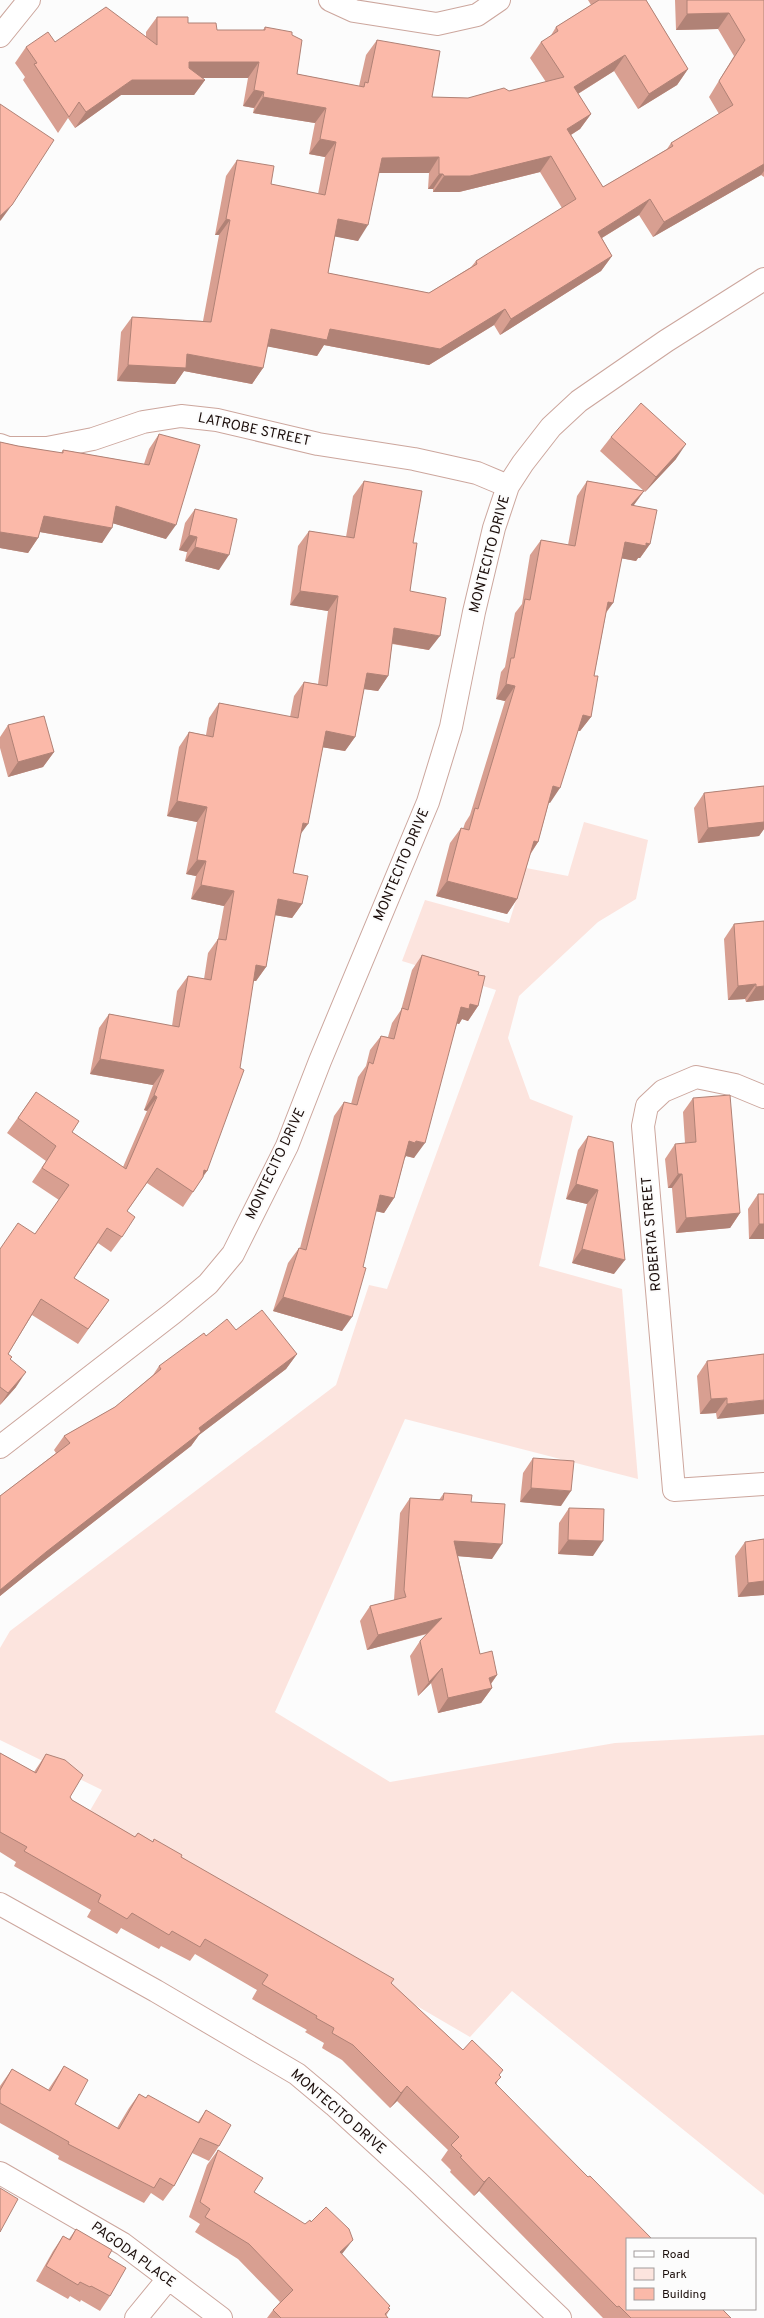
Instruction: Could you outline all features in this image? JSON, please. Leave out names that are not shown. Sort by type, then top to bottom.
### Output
[{"type":"street","points":[[0,36],[29,0]]},
{"type":"street","points":[[330,0],[354,11],[437,24],[477,15],[499,0]]},
{"type":"street","name":"MONTECITO DRIVE","points":[[0,1447],[173,1313],[208,1284],[233,1254],[287,1146],[320,1061],[428,802],[451,727],[485,562],[508,486],[551,427],[579,401],[666,341],[764,279]]},
{"type":"street","name":"LATROBE STREET","points":[[0,445],[8,448],[47,448],[93,439],[143,422],[181,416],[216,420],[318,444],[414,459],[477,474],[508,486]]},
{"type":"street","name":"ROBERTA STREET","points":[[764,1097],[735,1085],[696,1077],[663,1091],[647,1106],[643,1126],[674,1490],[764,1484]]},
{"type":"street","name":"MONTECITO DRIVE","points":[[0,1904],[215,2025],[297,2074],[334,2105],[412,2177],[560,2318]]},
{"type":"street","name":"PAGODA PLACE","points":[[0,2173],[122,2244],[221,2318]]},
{"type":"street","points":[[136,2318],[168,2279]]},
{"type":"green space","points":[[584,822],[648,840],[636,899],[598,922],[519,996],[508,1038],[530,1099],[573,1116],[539,1266],[622,1289],[638,1479],[405,1419],[275,1712],[390,1782],[615,1743],[764,1735],[764,2195],[512,1991],[470,2037],[88,1814],[102,1790],[0,1740],[0,1648],[10,1631],[336,1385],[369,1285],[387,1289],[496,990],[402,961],[425,900],[509,923],[526,868],[568,876]]},
{"type":"building","points":[[599,0],[646,0],[688,69],[649,94],[625,55],[574,87],[591,114],[567,129],[603,187],[673,146],[671,143],[733,105],[719,81],[745,40],[729,13],[687,14],[687,0],[764,0],[764,164],[664,222],[650,199],[598,232],[612,256],[511,319],[505,309],[440,349],[330,329],[327,340],[271,329],[263,368],[187,354],[186,368],[128,365],[132,317],[211,322],[230,220],[226,219],[237,160],[274,166],[271,184],[325,195],[336,142],[320,139],[326,108],[263,97],[264,92],[254,90],[259,62],[189,62],[189,68],[205,80],[132,80],[86,112],[79,102],[69,117],[34,64],[37,63],[26,47],[48,32],[55,42],[106,7],[157,45],[157,17],[188,17],[188,23],[216,23],[217,30],[265,30],[265,27],[292,32],[292,35],[302,40],[297,74],[364,87],[365,82],[368,83],[377,40],[440,51],[432,97],[468,98],[504,88],[509,91],[564,77],[541,42],[558,31],[556,27]],"holes":[[[551,156],[576,199],[476,261],[477,264],[429,293],[328,273],[338,219],[368,225],[382,158],[439,157],[439,174],[443,174],[444,176],[470,176]]]},
{"type":"building","points":[[0,104],[54,140],[12,205],[0,216]]},
{"type":"building","points":[[641,403],[686,444],[656,477],[611,437]]},
{"type":"building","points":[[159,434],[200,445],[176,525],[116,506],[112,528],[44,516],[38,538],[0,532],[0,442],[63,453],[63,450],[149,465]]},
{"type":"building","points":[[364,481],[422,491],[413,543],[417,543],[410,591],[446,598],[440,636],[394,628],[388,676],[367,673],[355,737],[326,731],[308,824],[303,823],[293,873],[308,876],[302,904],[278,899],[266,967],[256,965],[240,1068],[244,1070],[207,1171],[204,1170],[203,1177],[193,1192],[157,1168],[127,1211],[135,1217],[122,1237],[107,1228],[74,1278],[109,1300],[88,1329],[41,1299],[8,1354],[12,1357],[10,1359],[26,1372],[8,1393],[0,1387],[0,1249],[18,1223],[35,1234],[69,1185],[42,1168],[56,1146],[18,1118],[36,1092],[79,1121],[72,1132],[126,1169],[157,1097],[154,1095],[164,1070],[100,1059],[109,1014],[179,1027],[188,976],[211,980],[218,939],[226,940],[234,891],[201,885],[206,861],[197,860],[207,807],[177,801],[189,732],[213,737],[219,703],[298,718],[304,682],[327,686],[338,596],[300,591],[309,531],[354,538]]},
{"type":"building","points":[[587,481],[644,491],[631,505],[657,510],[650,544],[646,543],[646,546],[625,542],[613,603],[608,602],[594,676],[598,676],[591,717],[583,715],[560,788],[553,786],[538,842],[534,841],[517,899],[447,881],[461,828],[469,830],[475,808],[478,809],[515,686],[506,684],[511,658],[514,658],[525,599],[530,600],[541,540],[575,546]]},
{"type":"building","points":[[195,509],[237,519],[229,555],[195,547],[197,537],[189,535]]},
{"type":"building","points":[[44,716],[54,752],[18,762],[8,725]]},
{"type":"building","points":[[764,786],[764,822],[708,828],[704,793]]},
{"type":"building","points":[[764,921],[764,986],[756,987],[756,984],[738,986],[734,924]]},
{"type":"building","points":[[422,955],[479,972],[478,975],[485,976],[478,1006],[470,1004],[469,1009],[461,1007],[425,1143],[416,1141],[415,1143],[409,1141],[394,1198],[380,1195],[363,1267],[366,1268],[352,1317],[283,1297],[299,1248],[306,1250],[344,1102],[357,1105],[369,1062],[373,1064],[381,1036],[394,1039],[402,1008],[408,1010]]},
{"type":"building","points":[[730,1095],[740,1213],[686,1218],[682,1174],[678,1174],[675,1144],[696,1142],[693,1098]]},
{"type":"building","points":[[588,1136],[613,1142],[625,1260],[582,1249],[598,1190],[576,1184]]},
{"type":"building","points":[[758,1194],[764,1194],[764,1224],[759,1224]]},
{"type":"building","points":[[262,1310],[297,1354],[199,1428],[201,1432],[46,1552],[0,1590],[0,1496],[70,1443],[64,1436],[115,1407],[161,1369],[159,1366],[204,1333],[206,1336],[227,1319],[236,1330]]},
{"type":"building","points":[[764,1354],[764,1400],[727,1404],[727,1398],[711,1399],[707,1361]]},
{"type":"building","points":[[533,1458],[574,1461],[571,1491],[531,1488]]},
{"type":"building","points":[[444,1493],[472,1495],[471,1502],[505,1504],[502,1544],[454,1541],[480,1654],[492,1651],[497,1675],[489,1678],[492,1688],[448,1698],[442,1668],[429,1682],[420,1641],[442,1618],[378,1635],[370,1606],[406,1597],[404,1590],[410,1498],[443,1500]]},
{"type":"building","points":[[569,1508],[604,1509],[603,1541],[568,1540]]},
{"type":"building","points":[[764,1539],[764,1581],[748,1583],[745,1542]]},
{"type":"building","points":[[0,1753],[36,1773],[46,1754],[65,1760],[83,1775],[70,1797],[72,1800],[135,1837],[138,1833],[153,1842],[154,1839],[182,1855],[181,1857],[394,1979],[391,1983],[463,2050],[472,2040],[503,2070],[499,2075],[501,2077],[495,2083],[651,2238],[626,2238],[626,2310],[723,2310],[731,2318],[631,2318],[619,2306],[617,2307],[489,2177],[484,2182],[460,2157],[462,2156],[451,2145],[459,2137],[407,2086],[401,2093],[353,2045],[332,2033],[334,2028],[316,2018],[317,2016],[262,1984],[268,1975],[205,1939],[200,1947],[172,1931],[169,1935],[132,1913],[127,1919],[98,1902],[101,1895],[24,1851],[27,1847],[0,1832]]},
{"type":"building","points":[[64,2066],[88,2080],[75,2104],[119,2129],[139,2094],[146,2098],[148,2095],[199,2123],[206,2110],[231,2125],[219,2146],[200,2138],[174,2186],[160,2178],[154,2188],[68,2144],[69,2142],[0,2103],[0,2090],[12,2069],[50,2091]]},
{"type":"building","points":[[218,2150],[263,2178],[254,2192],[305,2224],[310,2220],[311,2222],[326,2207],[349,2229],[353,2240],[340,2252],[390,2306],[388,2308],[390,2309],[385,2314],[388,2318],[281,2318],[273,2310],[293,2290],[249,2244],[205,2217],[210,2209],[200,2202]]},
{"type":"building","points":[[0,2188],[18,2199],[0,2232]]},
{"type":"building","points":[[76,2229],[112,2250],[108,2257],[126,2268],[110,2296],[80,2282],[78,2285],[46,2266],[63,2236],[70,2240]]}]
